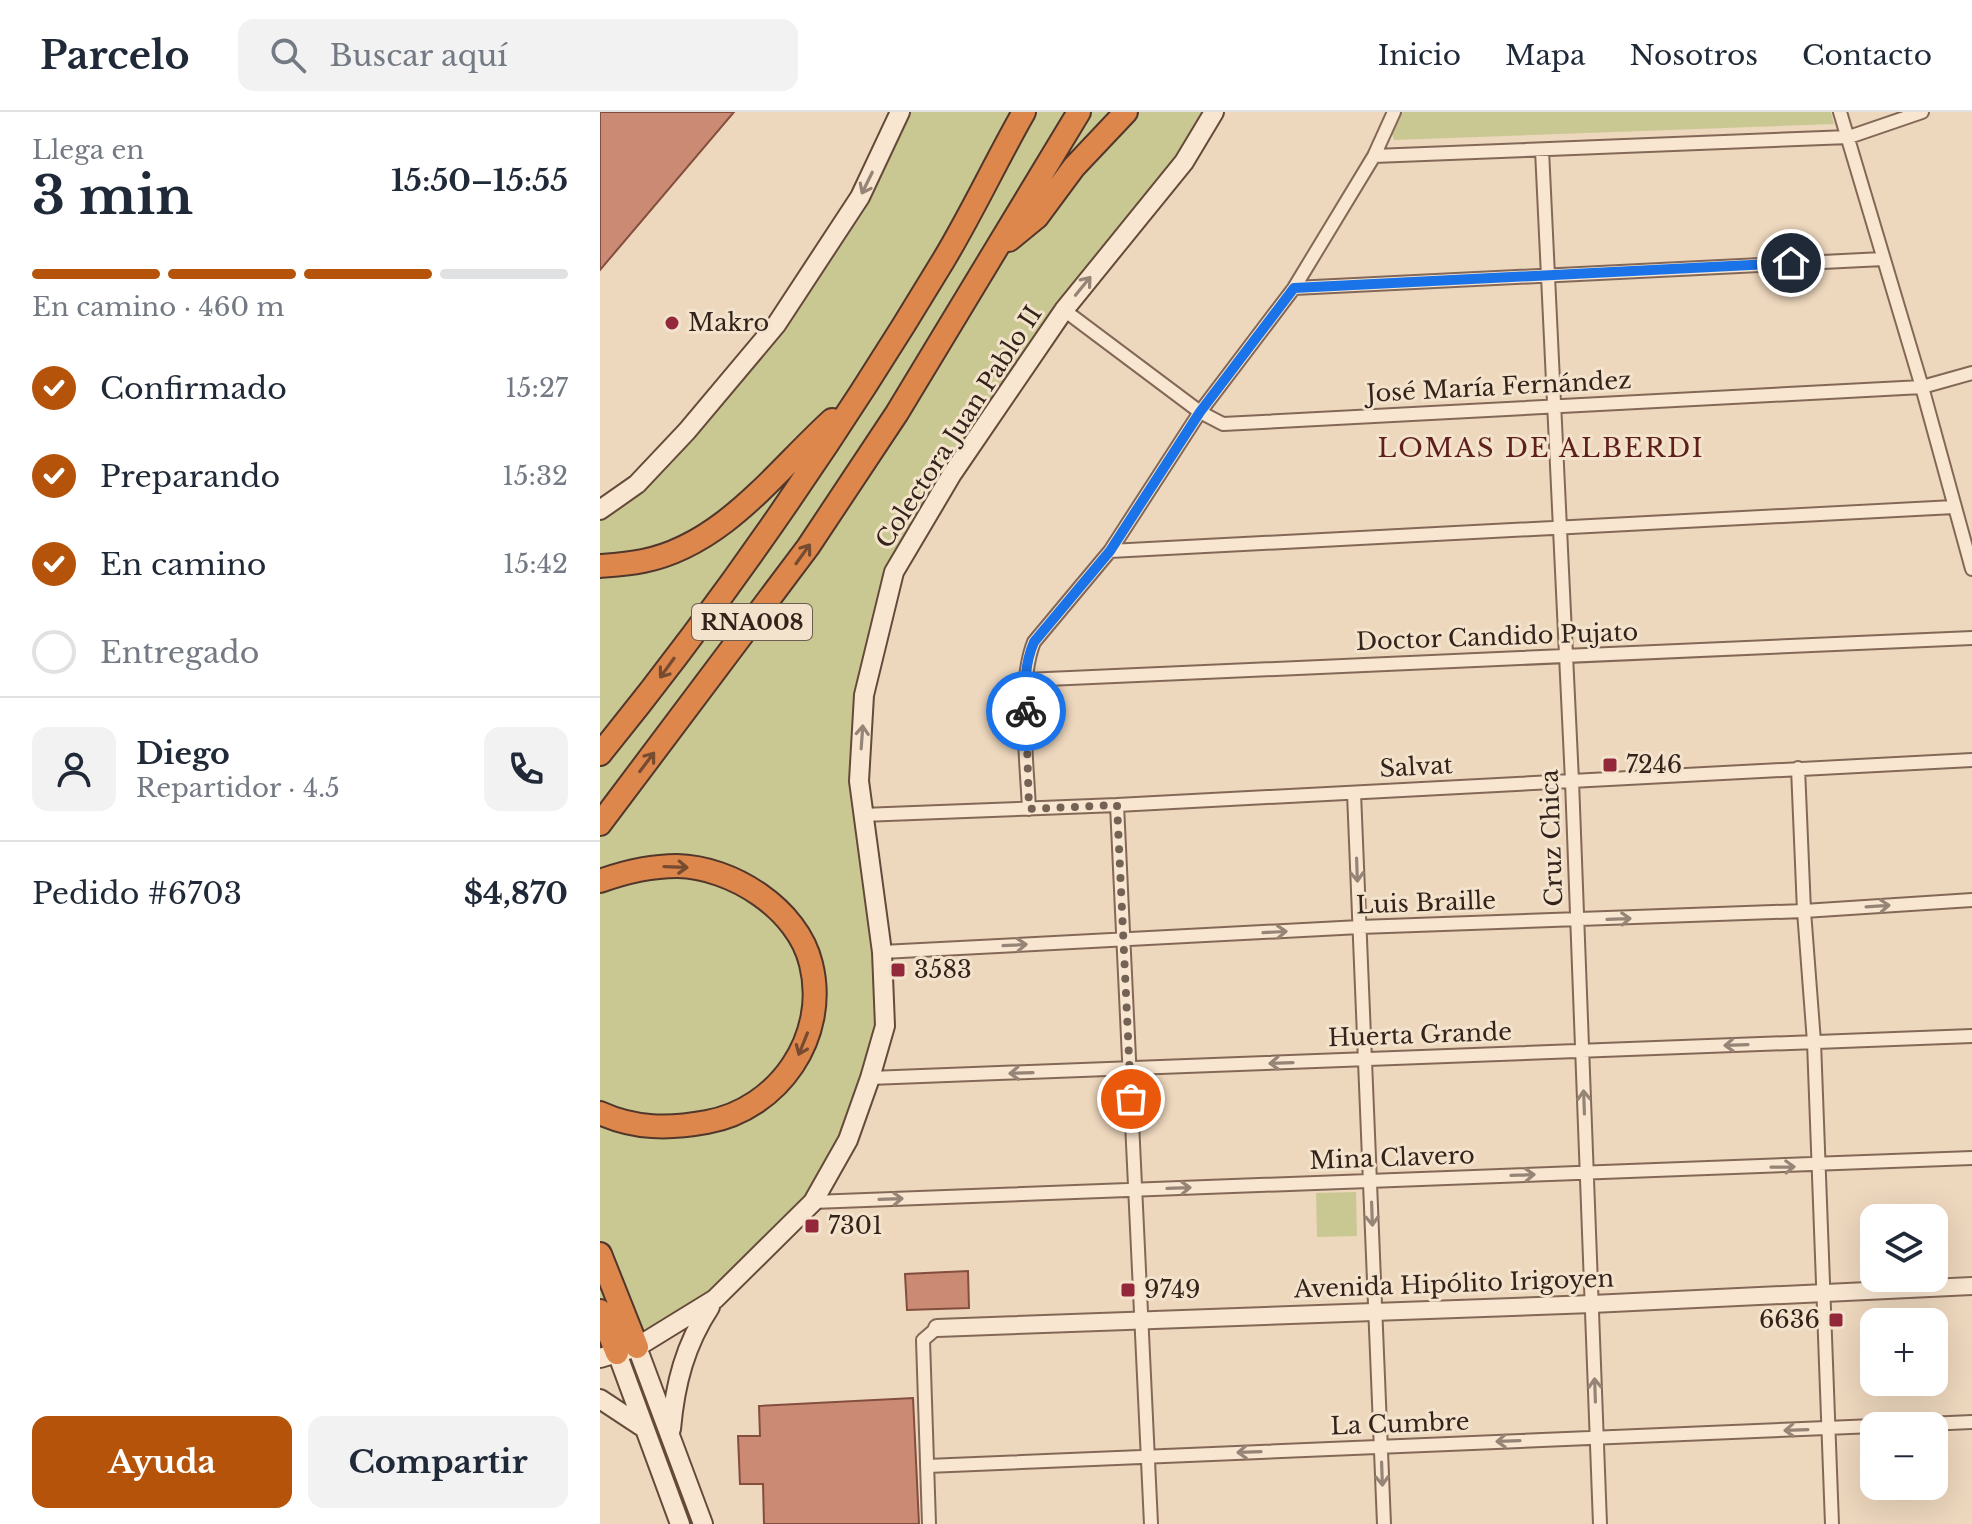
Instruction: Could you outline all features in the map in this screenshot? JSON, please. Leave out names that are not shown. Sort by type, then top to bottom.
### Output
[{"type":"highway","name":"RNA008","points":[[600,754],[647,697],[765,535],[856,398],[944,259],[1024,112]]},
{"type":"highway","name":"RNA008","points":[[600,824],[808,547],[897,413],[1079,112]]},
{"type":"highway","points":[[998,248],[1037,217],[1074,167],[1126,112]]},
{"type":"highway","points":[[600,566],[645,561],[685,546],[727,520],[856,398]]},
{"type":"highway","points":[[600,881],[649,867],[680,866],[716,873],[751,889],[778,910],[798,933],[811,963],[815,995],[808,1034],[791,1071],[769,1095],[744,1110],[715,1120],[649,1127],[622,1123],[600,1113]]},
{"type":"highway","points":[[600,1254],[618,1353]]},
{"type":"highway","points":[[600,1311],[618,1353]]},
{"type":"main road","points":[[600,510],[637,484],[776,325],[860,197],[900,112]]},
{"type":"main road","name":"Colectora Juan Pablo II","points":[[618,1353],[715,1299],[813,1202],[848,1140],[885,1026],[882,952],[859,781],[864,695],[894,572],[952,474],[1064,310],[1184,162],[1214,112]]},
{"type":"main road","points":[[670,1436],[678,1378],[687,1350],[715,1299]]},
{"type":"main road","points":[[618,1353],[680,1524]]},
{"type":"main road","points":[[618,1353],[670,1436],[703,1524]]},
{"type":"main road","points":[[600,1399],[645,1430]]},
{"type":"street","points":[[1029,809],[1025,680],[1027,657],[1034,642],[1110,551],[1200,412],[1294,288],[1374,156],[1394,112]]},
{"type":"street","points":[[1840,112],[1922,387],[1972,569]]},
{"type":"street","points":[[1374,156],[1849,137],[1922,112]]},
{"type":"street","name":"Cruz Chica","points":[[1542,150],[1572,781],[1600,1524]]},
{"type":"street","points":[[1294,288],[1883,259]]},
{"type":"street","name":"José María Fernández","points":[[1064,310],[1200,412],[1223,424],[1922,387],[1972,373]]},
{"type":"street","points":[[1110,551],[1954,507]]},
{"type":"street","name":"Doctor Candido Pujato","points":[[1025,680],[1972,638]]},
{"type":"street","name":"Salvat","points":[[862,815],[1117,805],[1972,760]]},
{"type":"street","points":[[1798,768],[1814,1042],[1832,1524]]},
{"type":"street","points":[[1354,793],[1384,1524]]},
{"type":"street","points":[[1117,805],[1151,1524]]},
{"type":"street","name":"Luis Braille","points":[[882,952],[1360,927],[1804,911],[1972,900]]},
{"type":"street","name":"Huerta Grande","points":[[870,1078],[1972,1036]]},
{"type":"street","name":"Mina Clavero","points":[[813,1202],[1972,1158]]},
{"type":"street","name":"Avenida Hipólito Irigoyen","points":[[937,1328],[1592,1304],[1972,1286]]},
{"type":"street","points":[[929,1524],[923,1340],[937,1328]]},
{"type":"street","points":[[1948,1423],[1972,1422]]},
{"type":"street","name":"La Cumbre","points":[[927,1466],[1860,1427]]},
{"type":"shaded area","points":[[900,112],[1214,112],[1064,310],[894,572],[859,780],[885,1026],[848,1140],[764,1254],[637,1347],[703,1524],[680,1524],[618,1354],[600,1358],[600,510],[776,325]]},
{"type":"shaded area","points":[[1401,112],[1831,112],[1834,124],[1394,140],[1391,131]]},
{"type":"shaded area","points":[[1356,1192],[1357,1236],[1317,1237],[1316,1193]]},
{"type":"building","points":[[600,112],[734,112],[600,270]]},
{"type":"building","points":[[968,1271],[969,1308],[907,1310],[905,1274]]},
{"type":"building","points":[[913,1398],[919,1524],[764,1524],[763,1484],[740,1484],[738,1436],[760,1436],[759,1406]]},
{"type":"way so far","points":[[1026,711],[1029,809],[1117,805],[1131,1099]]},
{"type":"place","name":"Makro","points":[[672,323]]},
{"type":"place","name":"7246","points":[[1610,765]]},
{"type":"place","name":"3583","points":[[898,970]]},
{"type":"place","name":"7301","points":[[812,1226]]},
{"type":"place","name":"9749","points":[[1128,1290]]},
{"type":"place","name":"6636","points":[[1836,1320]]},
{"type":"district","name":"LOMAS DE ALBERDI","points":[[1541,448]]},
{"type":"route","points":[[1026,711],[1027,657],[1034,642],[1110,551],[1200,412],[1294,288],[1791,263]]}]
